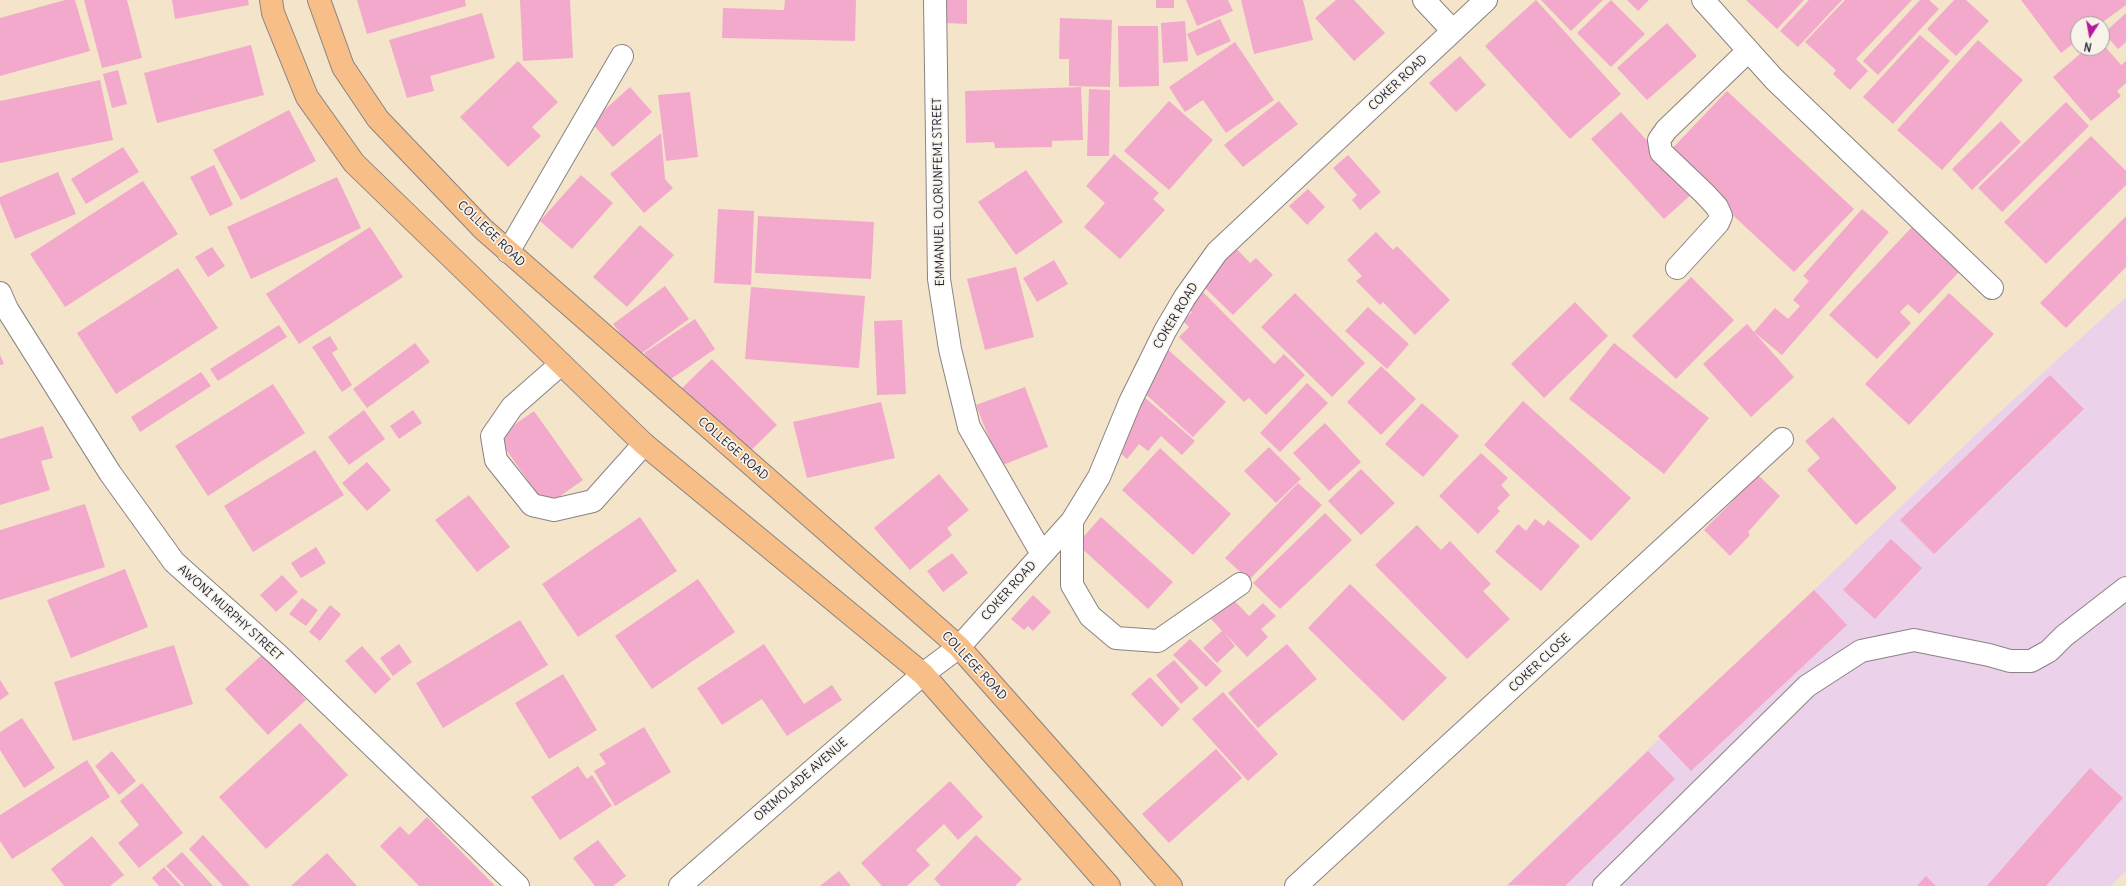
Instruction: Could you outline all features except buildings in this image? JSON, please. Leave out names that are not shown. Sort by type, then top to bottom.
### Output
[{"type":"main road","points":[[271,0],[273,13],[307,97],[354,162],[644,444],[923,674],[1109,886]]},
{"type":"main road","name":"COLLEGE ROAD","points":[[319,0],[343,67],[378,119],[483,229],[959,647],[1171,886]]},
{"type":"street","name":"EMMANUEL OLORUNFEMI STREET","points":[[935,0],[939,279],[950,349],[969,427],[1042,554]]},
{"type":"street","points":[[1424,0],[1453,31]]},
{"type":"street","name":"COKER ROAD","points":[[923,674],[959,647],[1072,521],[1099,477],[1130,402],[1165,331],[1185,297],[1217,252],[1486,0]]},
{"type":"street","points":[[1703,0],[1774,80],[1992,288]]},
{"type":"street","points":[[1677,268],[1718,223],[1721,216],[1717,207],[1706,194],[1661,152],[1659,140],[1666,130],[1748,51]]},
{"type":"street","points":[[508,252],[622,56]]},
{"type":"street","name":"AWONI MURPHY STREET","points":[[0,293],[7,309],[110,473],[174,562],[278,655],[518,886]]},
{"type":"street","points":[[561,364],[512,407],[492,436],[496,460],[532,505],[554,510],[592,501],[644,444]]},
{"type":"street","name":"COKER CLOSE","points":[[1296,886],[1782,439]]},
{"type":"street","points":[[1072,521],[1072,585],[1090,616],[1116,638],[1158,641],[1240,584]]},
{"type":"street","points":[[1604,886],[1807,686],[1861,651],[1914,640],[1989,654],[2010,661],[2031,661],[2049,651],[2064,636],[2126,588]]},
{"type":"street","name":"ORIMOLADE AVENUE","points":[[680,886],[923,674]]},
{"type":"shaded area","points":[[2126,297],[2126,871],[2111,886],[1506,886],[1989,422]]}]
